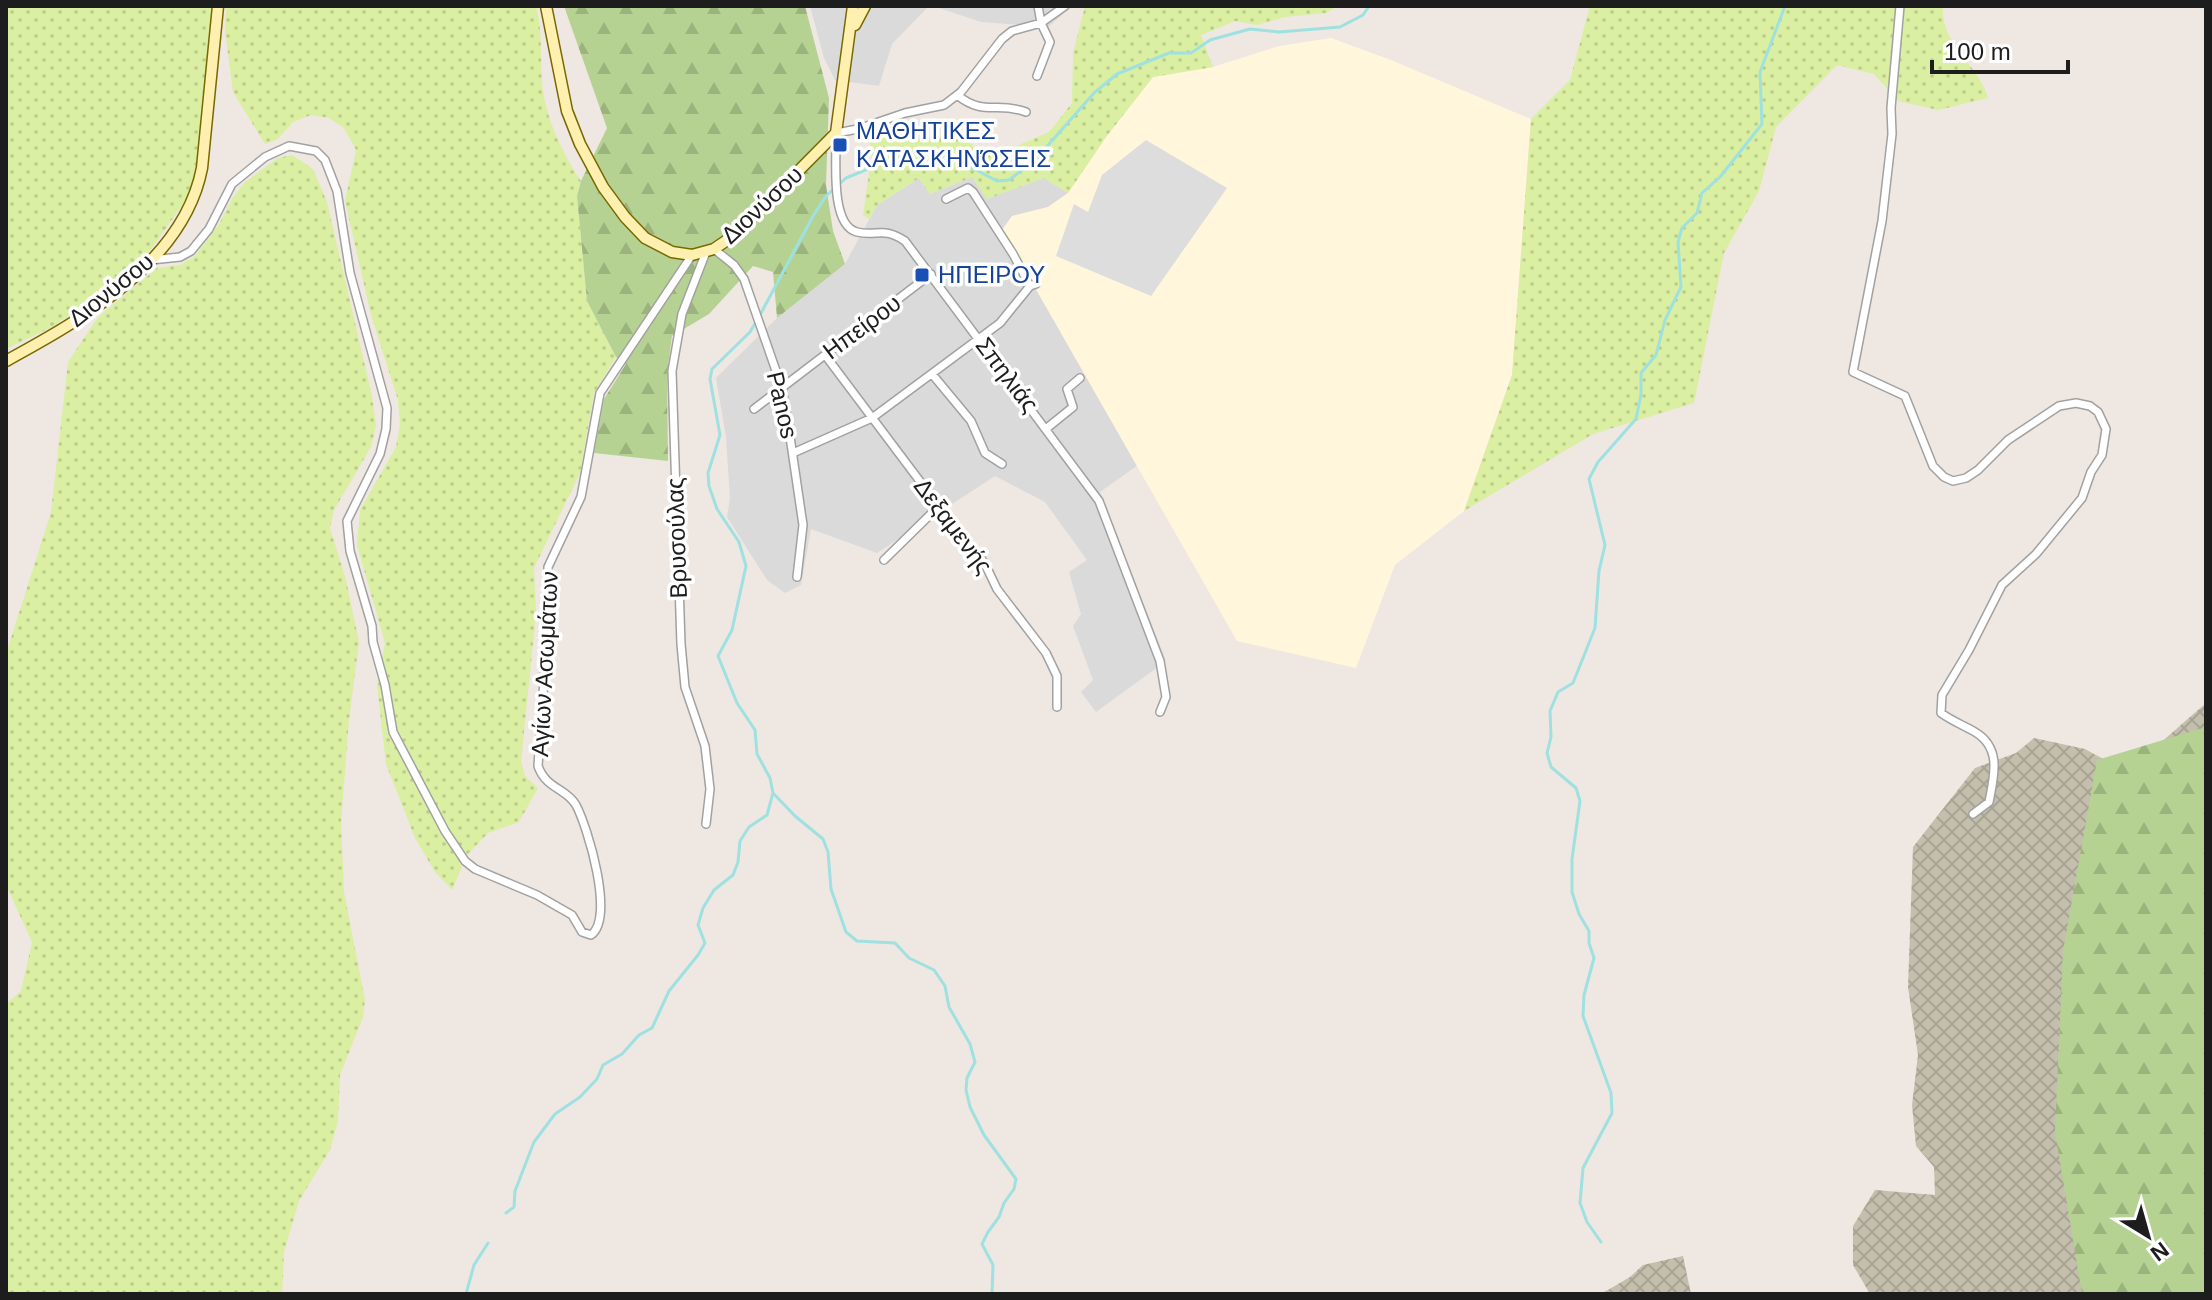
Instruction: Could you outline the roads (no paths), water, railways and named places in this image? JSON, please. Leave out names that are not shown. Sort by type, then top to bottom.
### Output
[{"type":"main road","name":"Διονύσου","points":[[6,361],[79,318],[113,293],[151,260],[181,225],[198,186],[218,6]]},
{"type":"main road","name":"Διονύσου","points":[[546,6],[567,111],[597,177],[640,233],[667,250],[692,255],[710,251],[744,228],[836,133]]},
{"type":"main road","points":[[836,133],[853,6]]},
{"type":"main road","points":[[851,34],[865,6]]},
{"type":"street","points":[[1037,76],[1050,42],[1041,23],[1038,6]]},
{"type":"street","points":[[836,133],[944,105],[957,95],[1002,39],[1012,31],[1041,23],[1065,6]]},
{"type":"street","points":[[1900,6],[1891,108],[1892,134],[1882,221],[1853,372],[1905,396],[1933,466],[1953,481],[1966,478],[1978,470],[2008,440],[2059,406],[2076,403],[2090,406],[2098,412],[2106,429],[2102,455],[2091,472],[2082,498],[2036,554],[2002,585],[1942,695],[1941,713],[1977,733],[1991,747],[1994,756],[1989,802],[1973,814]]},
{"type":"street","points":[[957,95],[979,108],[1002,106],[1026,112]]},
{"type":"street","name":"Σπηλιάς","points":[[836,133],[837,206],[847,226],[858,232],[879,231],[898,236],[911,248],[1099,501],[1160,661],[1166,697],[1160,712]]},
{"type":"street","name":"Αγίων Ασωμάτων","points":[[151,260],[180,257],[191,251],[209,229],[232,184],[248,168],[278,150],[289,146],[305,148],[316,151],[325,160],[337,191],[350,273],[387,408],[380,454],[347,521],[350,551],[372,626],[389,717],[398,743],[445,831],[465,861],[475,869],[537,895],[572,915],[587,935],[596,932],[600,921],[600,890],[578,811],[570,797],[545,780],[538,766],[547,635],[548,567],[581,497],[600,393],[692,255]]},
{"type":"street","points":[[793,453],[872,418],[1008,316],[1033,285],[973,192],[968,188],[946,199]]},
{"type":"street","name":"Panos","points":[[710,251],[734,265],[744,279],[782,388],[803,525],[797,577]]},
{"type":"street","name":"Βρυσούλας","points":[[706,824],[710,789],[705,746],[685,687],[681,644],[672,371],[682,314],[710,251]]},
{"type":"street","name":"Ηπείρου","points":[[754,409],[931,274]]},
{"type":"street","name":"Δεξαμενής","points":[[825,355],[937,508],[945,525],[980,557],[997,589],[1046,653],[1057,676],[1057,707]]},
{"type":"street","points":[[932,374],[971,421],[985,453],[1002,464]]},
{"type":"street","points":[[1047,428],[1073,407],[1067,389],[1080,378]]},
{"type":"street","points":[[884,560],[937,508]]},
{"type":"waterway","points":[[760,315],[813,216],[826,196],[846,178],[902,155],[920,152],[938,153],[997,181],[1009,180],[1035,160],[1094,93],[1117,74],[1169,53],[1191,53],[1210,40],[1250,29],[1279,32],[1340,27],[1363,15],[1369,6]]},
{"type":"waterway","points":[[1601,1242],[1587,1222],[1580,1203],[1583,1168],[1612,1113],[1611,1093],[1583,1016],[1584,995],[1594,958],[1589,931],[1572,892],[1572,859],[1580,801],[1576,788],[1551,767],[1547,753],[1551,737],[1550,711],[1558,692],[1573,683],[1595,628],[1599,571],[1605,545],[1589,479],[1598,462],[1636,419],[1641,373],[1656,355],[1665,320],[1681,287],[1678,242],[1682,228],[1697,213],[1702,193],[1720,177],[1762,124],[1760,72],[1785,6]]},
{"type":"waterway","points":[[506,1213],[514,1207],[515,1191],[534,1142],[555,1114],[580,1097],[597,1079],[603,1065],[622,1054],[639,1035],[652,1028],[669,991],[705,943],[698,925],[703,908],[714,890],[733,875],[740,841],[749,827],[767,815],[773,793],[770,778],[757,754],[755,730],[737,703],[718,656],[732,630],[746,566],[739,542],[717,509],[708,473],[720,435],[710,379],[712,369],[750,332],[756,322]]},
{"type":"waterway","points":[[773,793],[823,839],[828,852],[831,889],[846,932],[857,941],[895,943],[909,958],[934,970],[945,986],[949,1007],[970,1044],[975,1062],[967,1078],[970,1107],[984,1135],[1016,1179],[1014,1189],[982,1244],[993,1265],[992,1294]]},
{"type":"waterway","points":[[466,1294],[474,1265],[488,1243]]},
{"type":"place","name":"ΜΑΘΗΤΙΚΕΣ ΚΑΤΑΣΚΗΝΏΣΕΙΣ","points":[[840,145]]},
{"type":"place","name":"ΗΠΕΙΡΟΥ","points":[[922,275]]}]
